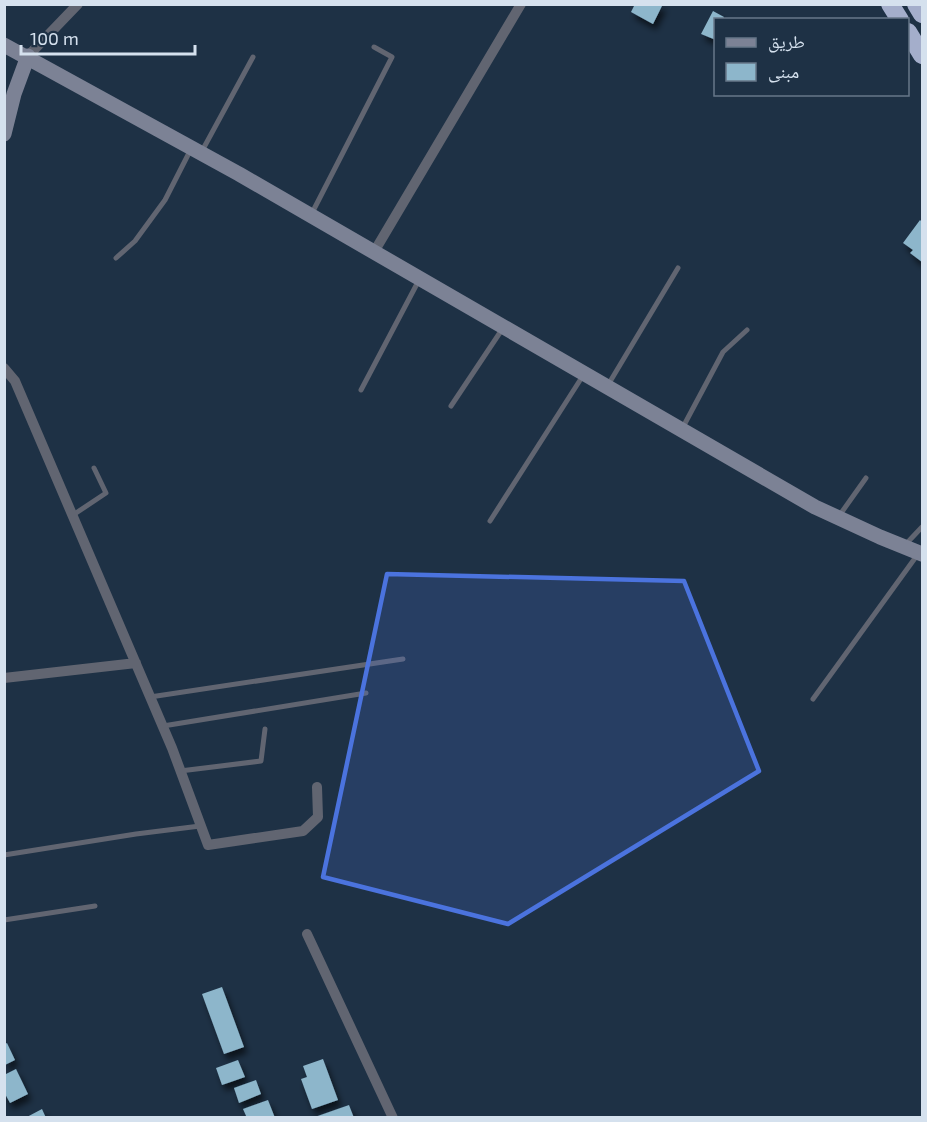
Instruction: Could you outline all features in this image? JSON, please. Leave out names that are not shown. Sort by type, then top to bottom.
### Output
[{"type":"highway","points":[[890,4],[899,18]]},
{"type":"highway","points":[[916,4],[922,14]]},
{"type":"highway","points":[[909,34],[922,55]]},
{"type":"street","points":[[4,134],[14,94],[28,56],[78,4]]},
{"type":"street","points":[[374,252],[521,4]]},
{"type":"street","points":[[4,45],[28,56],[196,150],[815,507],[921,553]]},
{"type":"street","points":[[4,368],[15,381],[136,663],[208,845],[303,831],[318,818],[317,787]]},
{"type":"street","points":[[4,678],[136,663]]},
{"type":"street","points":[[307,933],[393,1118]]},
{"type":"lane","points":[[311,216],[392,57],[374,47]]},
{"type":"lane","points":[[116,258],[135,241],[165,200],[253,57]]},
{"type":"lane","points":[[607,386],[678,268]]},
{"type":"lane","points":[[361,390],[420,279]]},
{"type":"lane","points":[[451,406],[504,327]]},
{"type":"lane","points":[[682,429],[723,352],[747,330]]},
{"type":"lane","points":[[490,521],[585,373]]},
{"type":"lane","points":[[72,515],[106,493],[94,468]]},
{"type":"lane","points":[[838,518],[866,478]]},
{"type":"lane","points":[[904,547],[922,527]]},
{"type":"lane","points":[[813,699],[921,553]]},
{"type":"lane","points":[[150,697],[403,658]]},
{"type":"lane","points":[[162,726],[366,693]]},
{"type":"lane","points":[[180,771],[261,761],[265,729]]},
{"type":"lane","points":[[4,855],[200,826]]},
{"type":"lane","points":[[4,920],[94,906]]},
{"type":"highlighted area","points":[[387,574],[684,581],[759,771],[508,924],[323,877]]},
{"type":"building","points":[[635,4],[663,4],[653,24],[631,12]]},
{"type":"building","points":[[713,11],[724,17],[714,18],[714,39],[701,34]]},
{"type":"building","points":[[920,220],[922,222],[922,262],[910,253],[913,250],[903,243]]},
{"type":"building","points":[[222,987],[244,1047],[224,1054],[202,994]]},
{"type":"building","points":[[7,1043],[15,1060],[5,1065],[5,1044]]},
{"type":"building","points":[[323,1059],[338,1100],[312,1109],[301,1079],[307,1077],[303,1066]]},
{"type":"building","points":[[238,1060],[245,1077],[222,1085],[216,1068]]},
{"type":"building","points":[[16,1069],[28,1094],[10,1103],[4,1092],[4,1075]]},
{"type":"building","points":[[256,1080],[261,1094],[239,1103],[234,1088]]},
{"type":"building","points":[[268,1100],[275,1118],[247,1118],[243,1109]]},
{"type":"building","points":[[349,1105],[354,1118],[315,1118],[315,1117]]},
{"type":"building","points":[[42,1109],[46,1118],[25,1118]]}]
